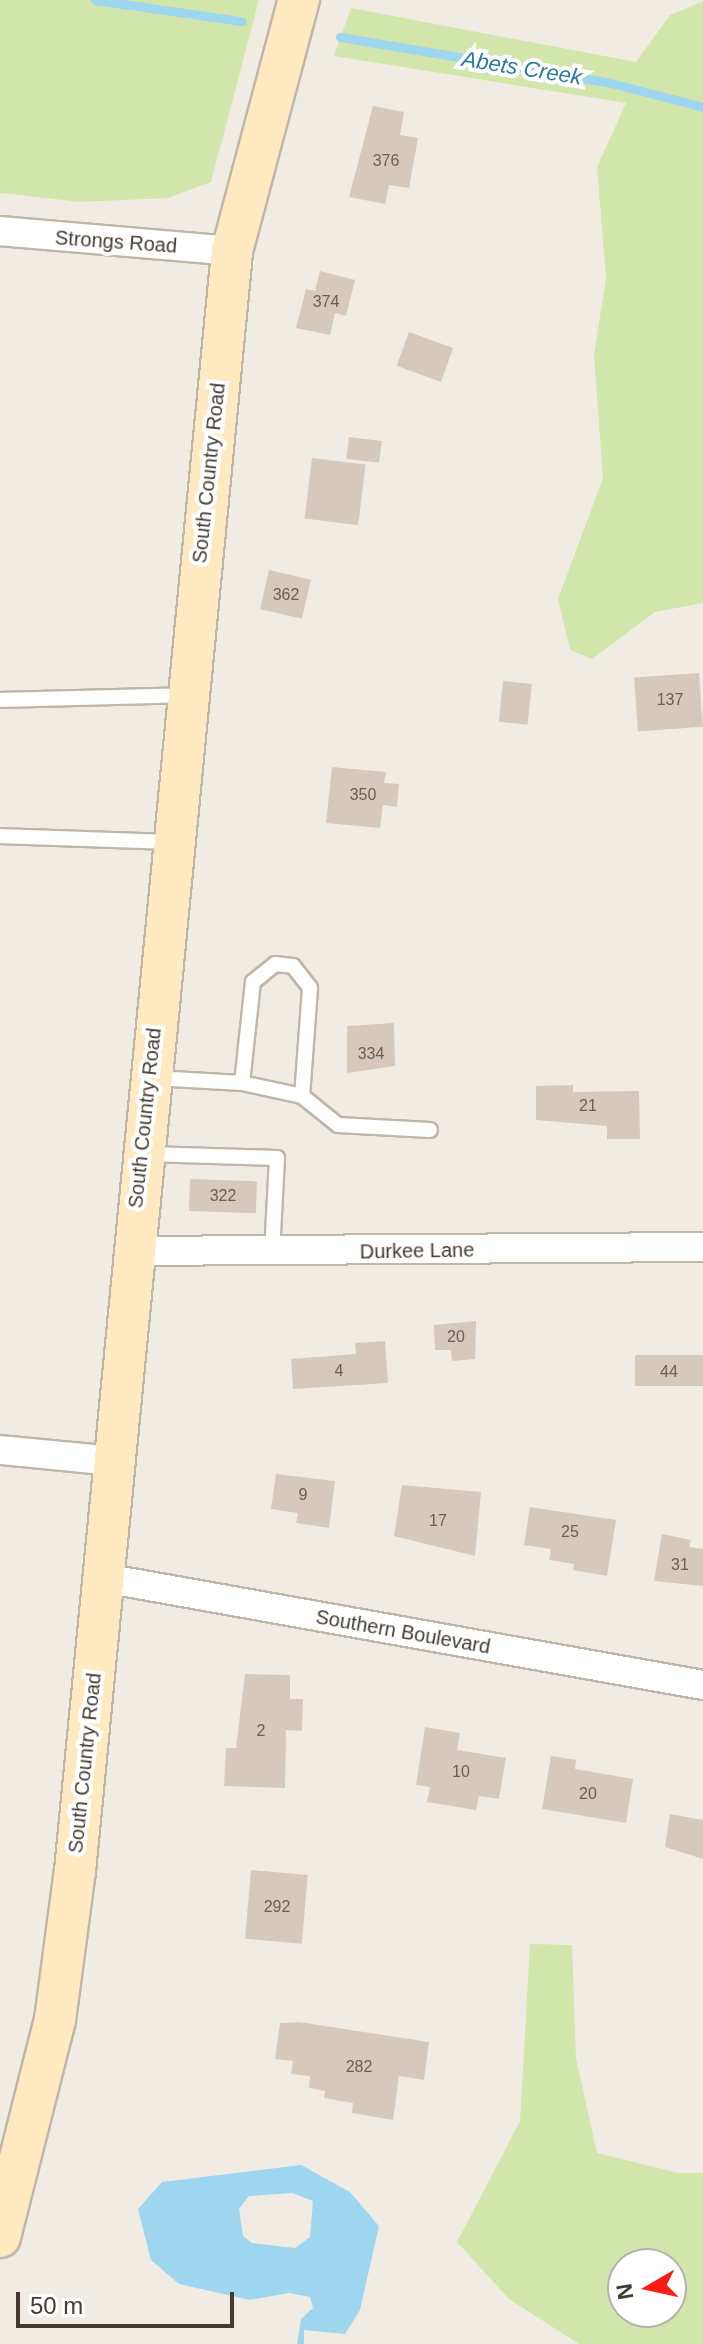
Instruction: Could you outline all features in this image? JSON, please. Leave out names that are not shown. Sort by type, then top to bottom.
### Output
[{"type":"main road","name":"South Country Road","points":[[0,2237],[55,2020],[104,1578],[141,1154],[232,251],[299,0]]},
{"type":"street","name":"Strongs Road","points":[[0,231],[232,251]]},
{"type":"street","name":"Durkee Lane","points":[[132,1251],[703,1247]]},
{"type":"street","points":[[0,1450],[115,1461]]},
{"type":"street","name":"Southern Boulevard","points":[[104,1578],[703,1685]]},
{"type":"lane","points":[[0,700],[187,695]]},
{"type":"lane","points":[[0,836],[174,842]]},
{"type":"lane","points":[[242,1083],[253,982],[275,964],[293,966],[310,988],[302,1096]]},
{"type":"lane","points":[[149,1078],[242,1083],[302,1096],[338,1125],[430,1130]]},
{"type":"lane","points":[[141,1154],[277,1158],[272,1252]]},
{"type":"green space","points":[[0,0],[259,0],[211,182],[168,198],[80,202],[0,193]]},
{"type":"green space","points":[[703,1],[703,603],[655,612],[592,659],[570,650],[558,599],[603,478],[594,355],[606,278],[597,167],[626,103],[334,56],[351,8],[636,62],[670,15]]},
{"type":"green space","points":[[530,1944],[572,1945],[576,2058],[597,2153],[678,2173],[703,2173],[703,2344],[579,2344],[509,2299],[457,2242],[520,2121]]},
{"type":"water","points":[[301,2165],[350,2192],[379,2226],[360,2310],[345,2334],[304,2330],[304,2344],[297,2344],[301,2319],[313,2308],[310,2297],[289,2293],[250,2300],[179,2284],[151,2260],[138,2209],[162,2182]],"holes":[[[292,2193],[313,2201],[310,2237],[295,2248],[252,2243],[243,2236],[239,2209],[249,2196]]]},
{"type":"building","points":[[373,106],[404,112],[400,135],[418,138],[409,188],[389,185],[385,204],[349,197]]},
{"type":"building","points":[[320,271],[355,280],[346,316],[335,313],[330,335],[296,328],[306,289],[315,291]]},
{"type":"building","points":[[409,332],[453,348],[441,382],[397,366]]},
{"type":"building","points":[[349,437],[382,441],[379,463],[346,459]]},
{"type":"building","points":[[312,458],[366,465],[358,525],[305,519]]},
{"type":"building","points":[[269,570],[311,580],[302,619],[260,609]]},
{"type":"building","points":[[699,673],[703,727],[638,731],[634,678]]},
{"type":"building","points":[[503,681],[532,684],[528,725],[499,722]]},
{"type":"building","points":[[332,767],[386,772],[384,783],[399,784],[397,807],[383,805],[380,828],[326,823]]},
{"type":"building","points":[[394,1023],[395,1066],[347,1073],[347,1026]]},
{"type":"building","points":[[573,1085],[573,1092],[639,1091],[640,1139],[607,1139],[607,1126],[536,1120],[536,1086]]},
{"type":"building","points":[[190,1179],[257,1181],[256,1213],[189,1211]]},
{"type":"building","points":[[476,1321],[475,1359],[452,1361],[451,1350],[435,1350],[434,1325]]},
{"type":"building","points":[[385,1341],[388,1383],[293,1389],[291,1359],[356,1354],[355,1343]]},
{"type":"building","points":[[635,1355],[703,1355],[703,1386],[635,1386]]},
{"type":"building","points":[[276,1474],[335,1481],[329,1528],[296,1523],[298,1513],[271,1509]]},
{"type":"building","points":[[402,1485],[481,1492],[475,1556],[394,1536]]},
{"type":"building","points":[[530,1507],[616,1520],[607,1576],[573,1570],[574,1564],[549,1560],[551,1549],[524,1545]]},
{"type":"building","points":[[662,1534],[691,1540],[689,1547],[703,1549],[703,1586],[654,1581]]},
{"type":"building","points":[[245,1674],[290,1675],[290,1699],[303,1699],[302,1731],[286,1730],[285,1788],[224,1786],[226,1748],[236,1748]]},
{"type":"building","points":[[425,1727],[460,1733],[457,1750],[506,1758],[499,1799],[479,1796],[476,1810],[427,1802],[430,1787],[416,1785]]},
{"type":"building","points":[[551,1756],[576,1760],[575,1769],[633,1779],[626,1823],[542,1809]]},
{"type":"building","points":[[670,1814],[703,1820],[703,1859],[665,1847]]},
{"type":"building","points":[[251,1870],[308,1875],[302,1944],[245,1939]]},
{"type":"building","points":[[299,2022],[429,2042],[424,2080],[399,2076],[393,2120],[352,2113],[353,2103],[324,2098],[325,2091],[309,2088],[310,2076],[291,2074],[293,2061],[275,2059],[280,2023]]},
{"type":"waterway","name":"Abets Creek","points":[[95,0],[241,21]]},
{"type":"waterway","name":"Abets Creek","points":[[340,37],[607,82],[703,107]]}]
